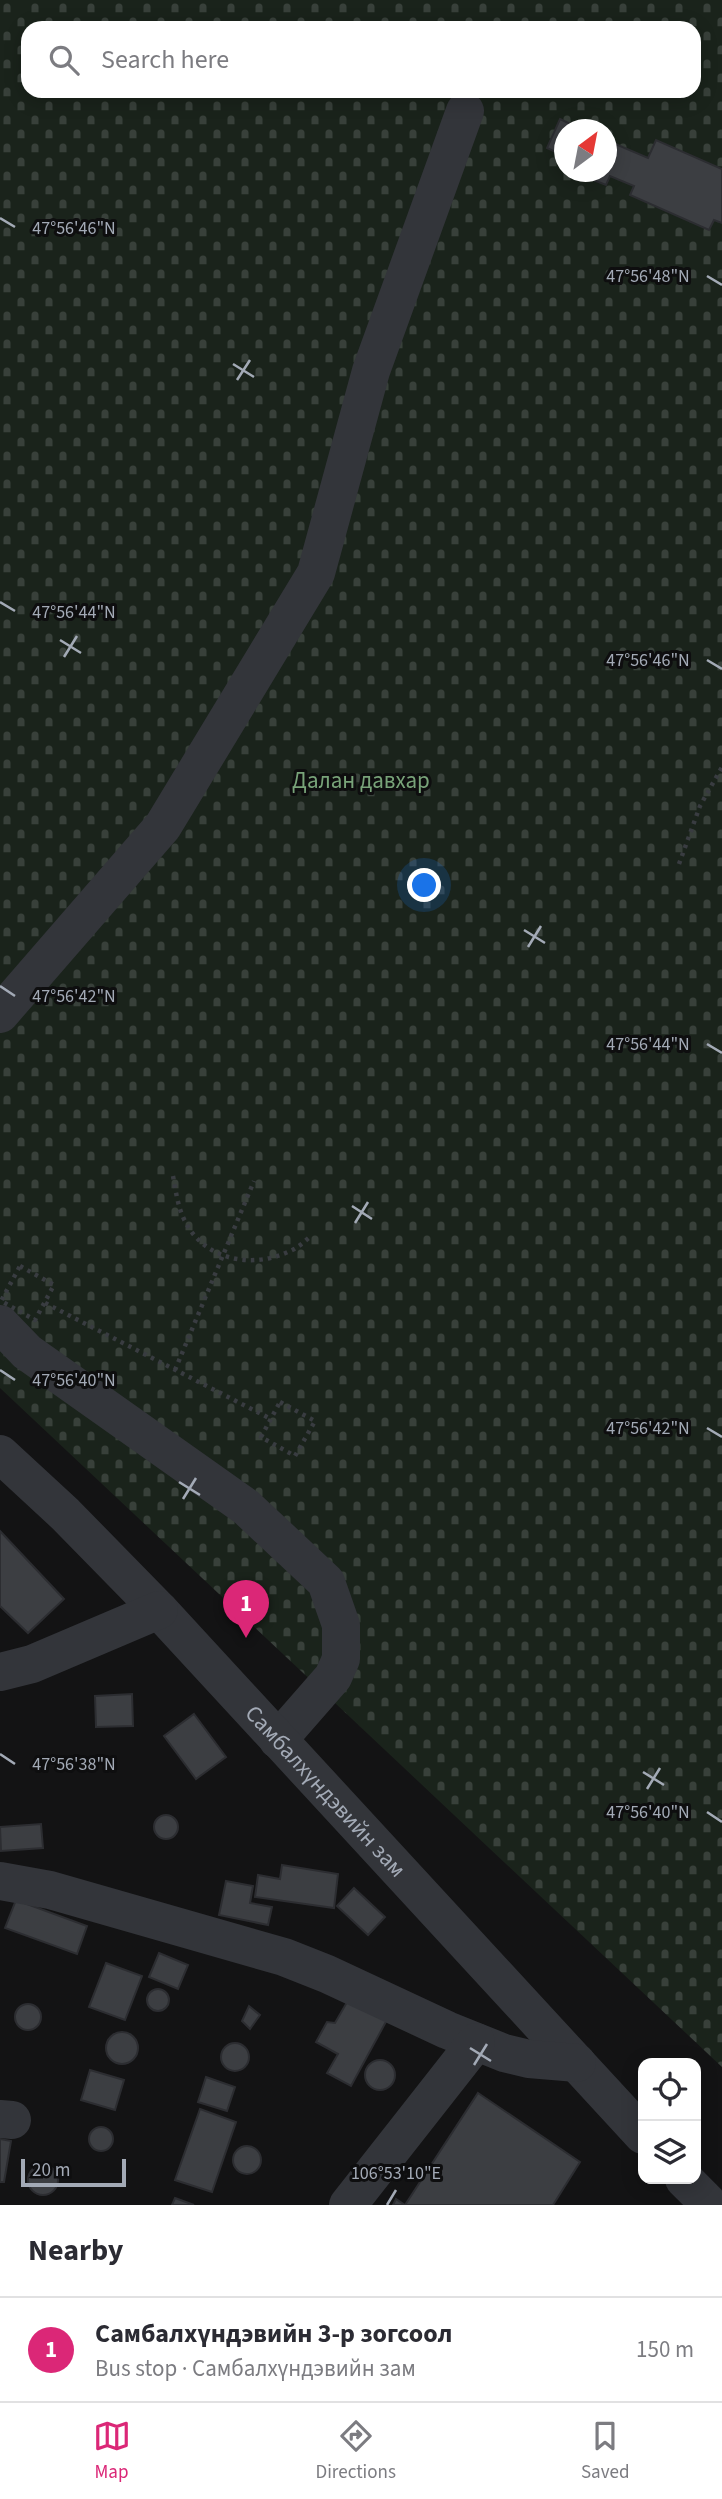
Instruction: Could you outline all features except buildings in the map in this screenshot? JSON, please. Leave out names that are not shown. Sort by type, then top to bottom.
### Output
[{"type":"street","points":[[0,1014],[163,825],[316,573],[371,371],[465,111]]},
{"type":"street","points":[[0,1324],[27,1352],[246,1507],[326,1582],[341,1625],[341,1659],[333,1677],[278,1740]]},
{"type":"street","name":"Самбалхүндэвийн зам","points":[[0,1454],[65,1514],[159,1610],[638,2130]]},
{"type":"street","points":[[0,1672],[32,1664],[159,1610]]},
{"type":"street","points":[[0,1881],[50,1890],[284,1957],[327,1973],[476,2042],[528,2059],[577,2063]]},
{"type":"street","points":[[348,2205],[476,2042]]},
{"type":"street","points":[[689,2184],[710,2205]]},
{"type":"path","points":[[679,864],[700,806],[722,767]]},
{"type":"path","points":[[173,1176],[186,1224],[201,1243],[222,1256],[245,1262],[269,1259],[292,1251],[312,1235]]},
{"type":"path","points":[[175,1370],[254,1181]]},
{"type":"path","points":[[20,1266],[54,1285],[45,1303],[35,1320],[1,1301],[20,1266]]},
{"type":"path","points":[[45,1303],[271,1419]]},
{"type":"path","points":[[280,1402],[315,1421],[295,1456],[261,1437],[271,1419],[280,1402]]},
{"type":"green space","name":"Далан давхар","points":[[0,0],[722,0],[722,2067],[0,1388]]},
{"type":"place","name":"Самбалхүндэвийн 3-р зогсоол","points":[[246,1638]]}]
